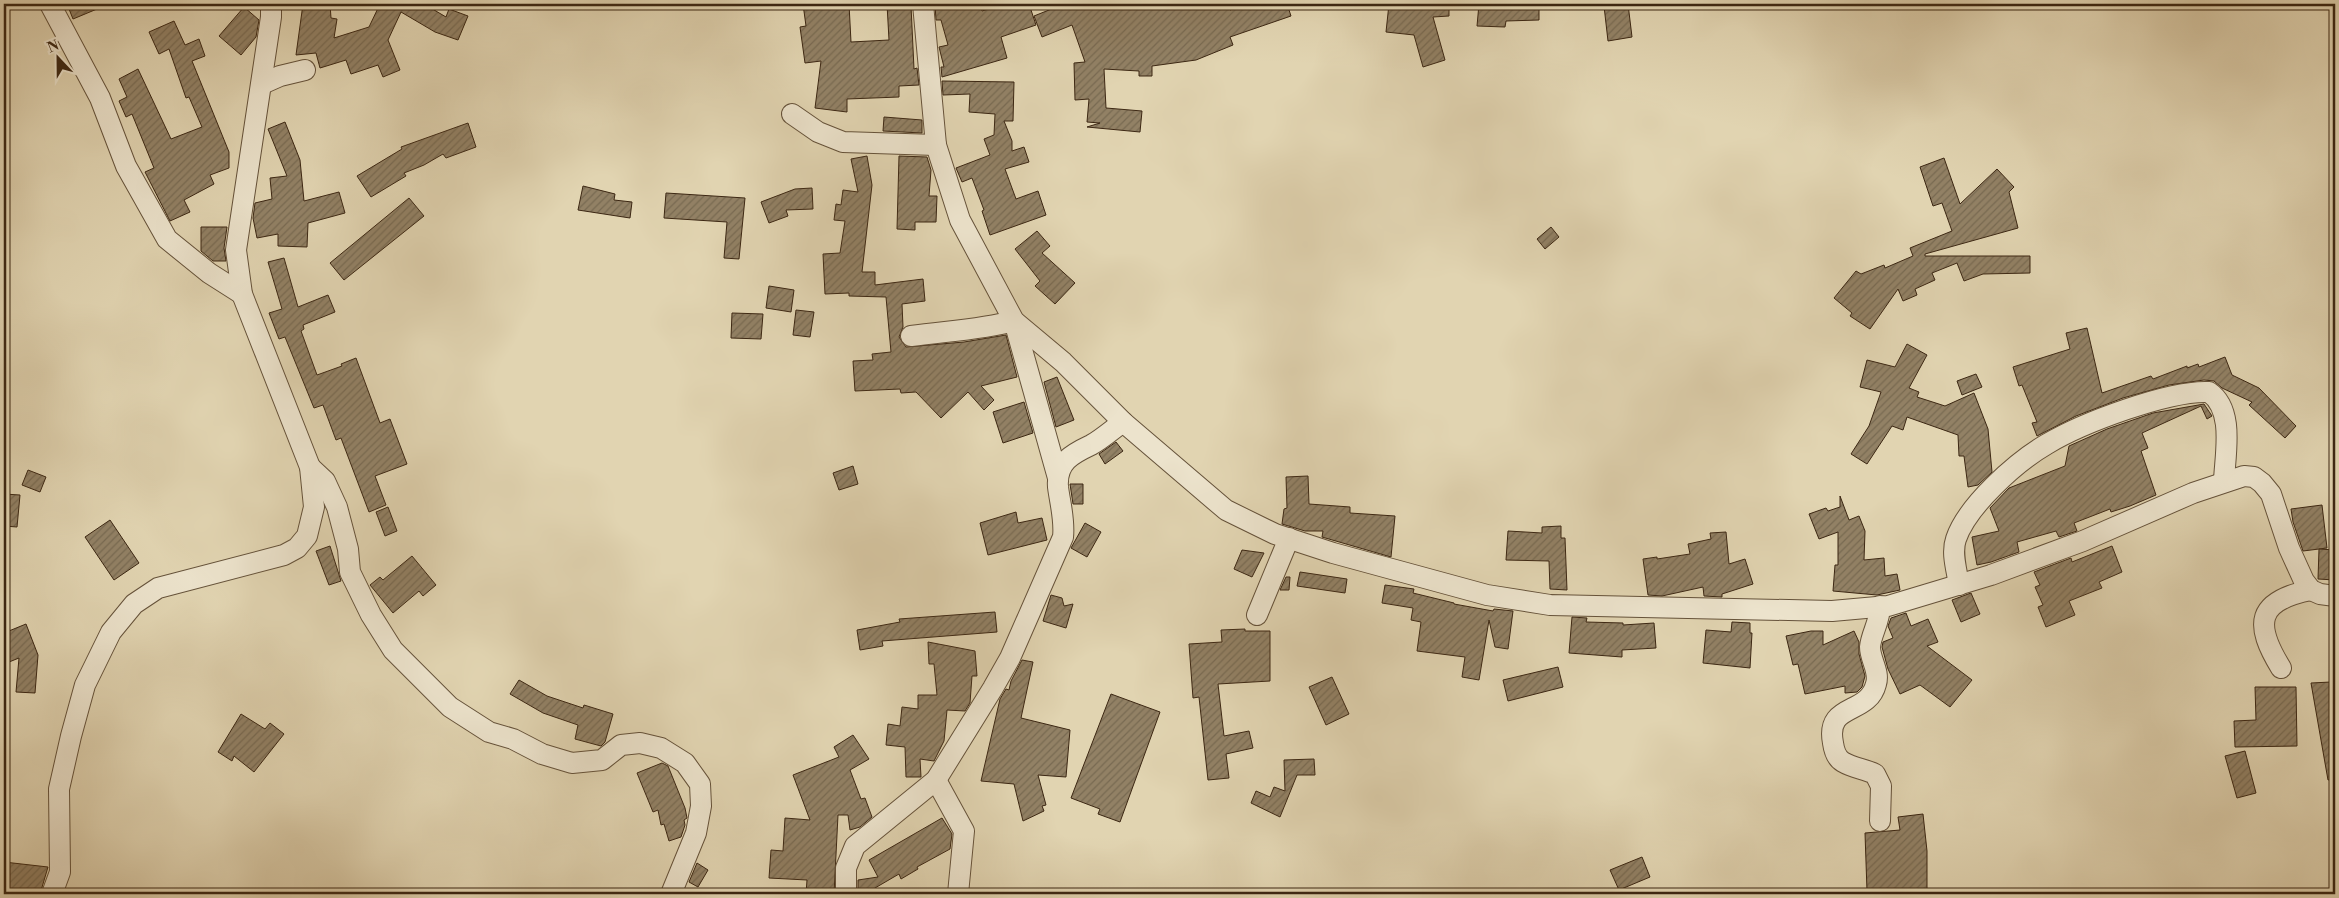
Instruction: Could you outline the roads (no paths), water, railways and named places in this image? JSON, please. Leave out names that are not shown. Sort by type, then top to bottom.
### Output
[{"type":"street","points":[[50,4],[100,98],[126,166],[167,239],[209,273],[242,294]]},
{"type":"street","points":[[52,894],[60,872],[59,789],[85,685],[111,632],[134,604],[158,588],[284,555],[297,548],[307,536],[314,507],[310,467],[242,294],[236,250],[262,84],[271,4]]},
{"type":"street","points":[[846,894],[846,868],[855,846],[936,780],[1010,658],[1059,551],[1065,527],[1058,478],[1014,321],[960,220],[936,145],[923,4]]},
{"type":"street","points":[[262,84],[280,76],[305,70]]},
{"type":"street","points":[[792,114],[818,132],[843,142],[936,145]]},
{"type":"street","points":[[911,336],[943,330],[989,328],[1014,321]]},
{"type":"street","points":[[1014,321],[1063,362],[1123,422],[1226,510],[1275,534],[1366,562],[1487,595],[1550,606],[1832,611],[1880,606],[1959,585],[2048,556],[2224,481],[2244,476],[2254,477],[2267,488],[2289,548],[2304,581],[2311,590],[2320,594],[2335,596]]},
{"type":"street","points":[[1959,585],[1954,549],[1955,540],[1972,511],[2007,472],[2015,466],[2047,444],[2103,418],[2164,398],[2209,392],[2222,405],[2225,418],[2224,481]]},
{"type":"street","points":[[1058,478],[1061,464],[1123,422]]},
{"type":"street","points":[[310,467],[325,481],[337,507],[348,549],[350,572],[371,615],[393,650],[450,707],[489,732],[513,739],[542,754],[572,763],[602,760],[621,745],[640,743],[660,748],[685,763],[700,784],[701,806],[696,833],[671,894]]},
{"type":"street","points":[[1257,614],[1289,538]]},
{"type":"street","points":[[2281,668],[2268,647],[2263,633],[2267,612],[2282,598],[2311,590]]},
{"type":"street","points":[[1880,606],[1880,619],[1870,646],[1876,670],[1876,684],[1868,699],[1837,716],[1832,725],[1835,752],[1841,761],[1875,774],[1881,786],[1880,822]]},
{"type":"street","points":[[936,780],[964,831],[958,894]]}]
